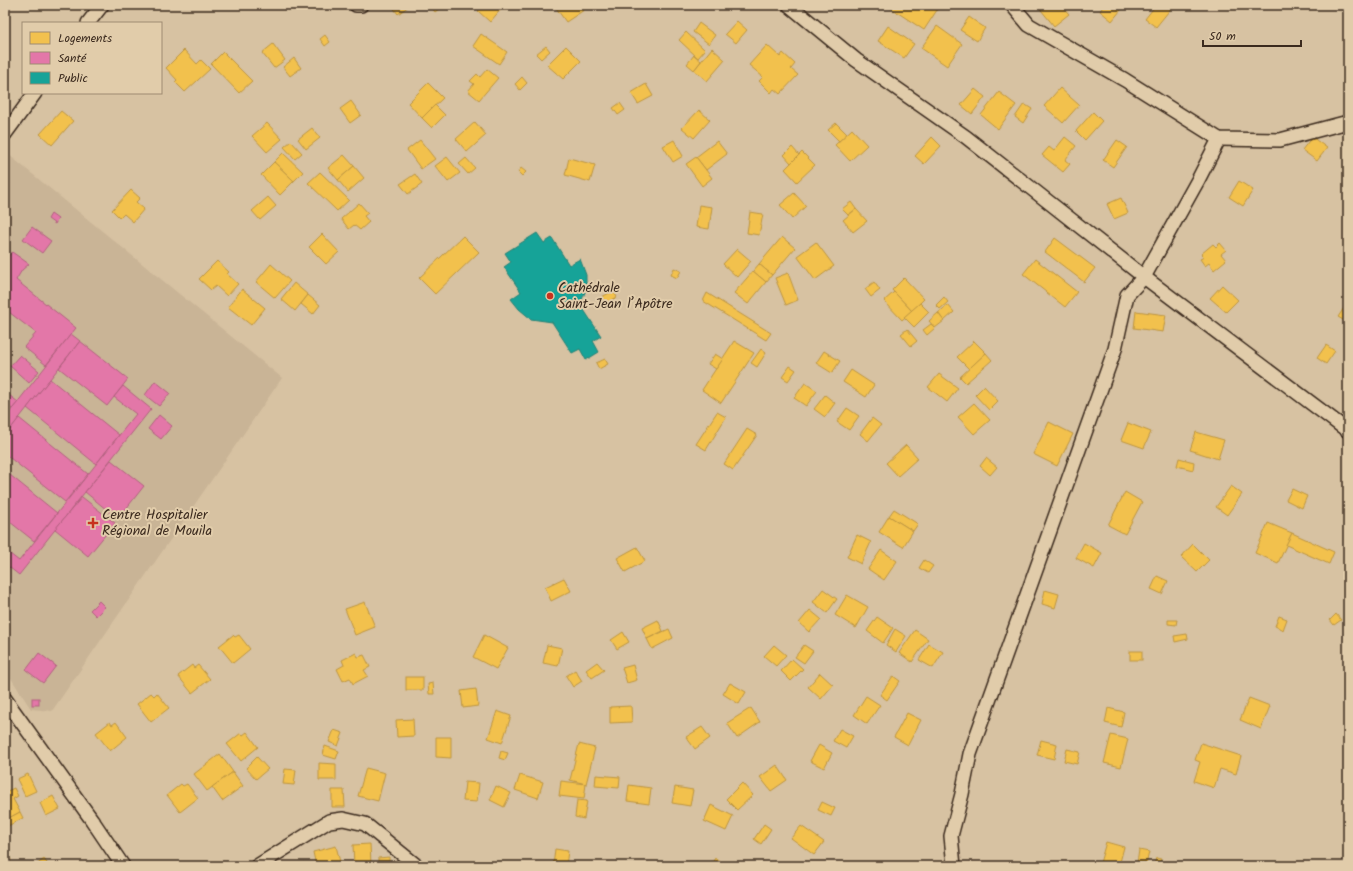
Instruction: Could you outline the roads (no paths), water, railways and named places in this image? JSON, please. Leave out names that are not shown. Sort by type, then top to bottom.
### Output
[{"type":"street","points":[[89,22],[102,5]]},
{"type":"street","points":[[356,5],[361,5]]},
{"type":"street","points":[[789,5],[856,60],[966,137],[1144,277],[1348,431]]},
{"type":"street","points":[[1012,5],[1029,25],[1125,80],[1219,139],[1280,140],[1348,122]]},
{"type":"street","points":[[5,134],[34,94]]},
{"type":"street","points":[[954,866],[951,836],[962,794],[970,754],[1115,350],[1127,294],[1144,277],[1219,139]]},
{"type":"street","points":[[5,699],[92,820],[122,866]]},
{"type":"street","points":[[258,866],[329,821],[343,819],[365,824],[417,866]]},
{"type":"place","name":"Cathédrale Saint-Jean l’Apôtre","points":[[550,296]]},
{"type":"place","name":"Centre Hospitalier Régional de Mouila","points":[[93,523]]}]
